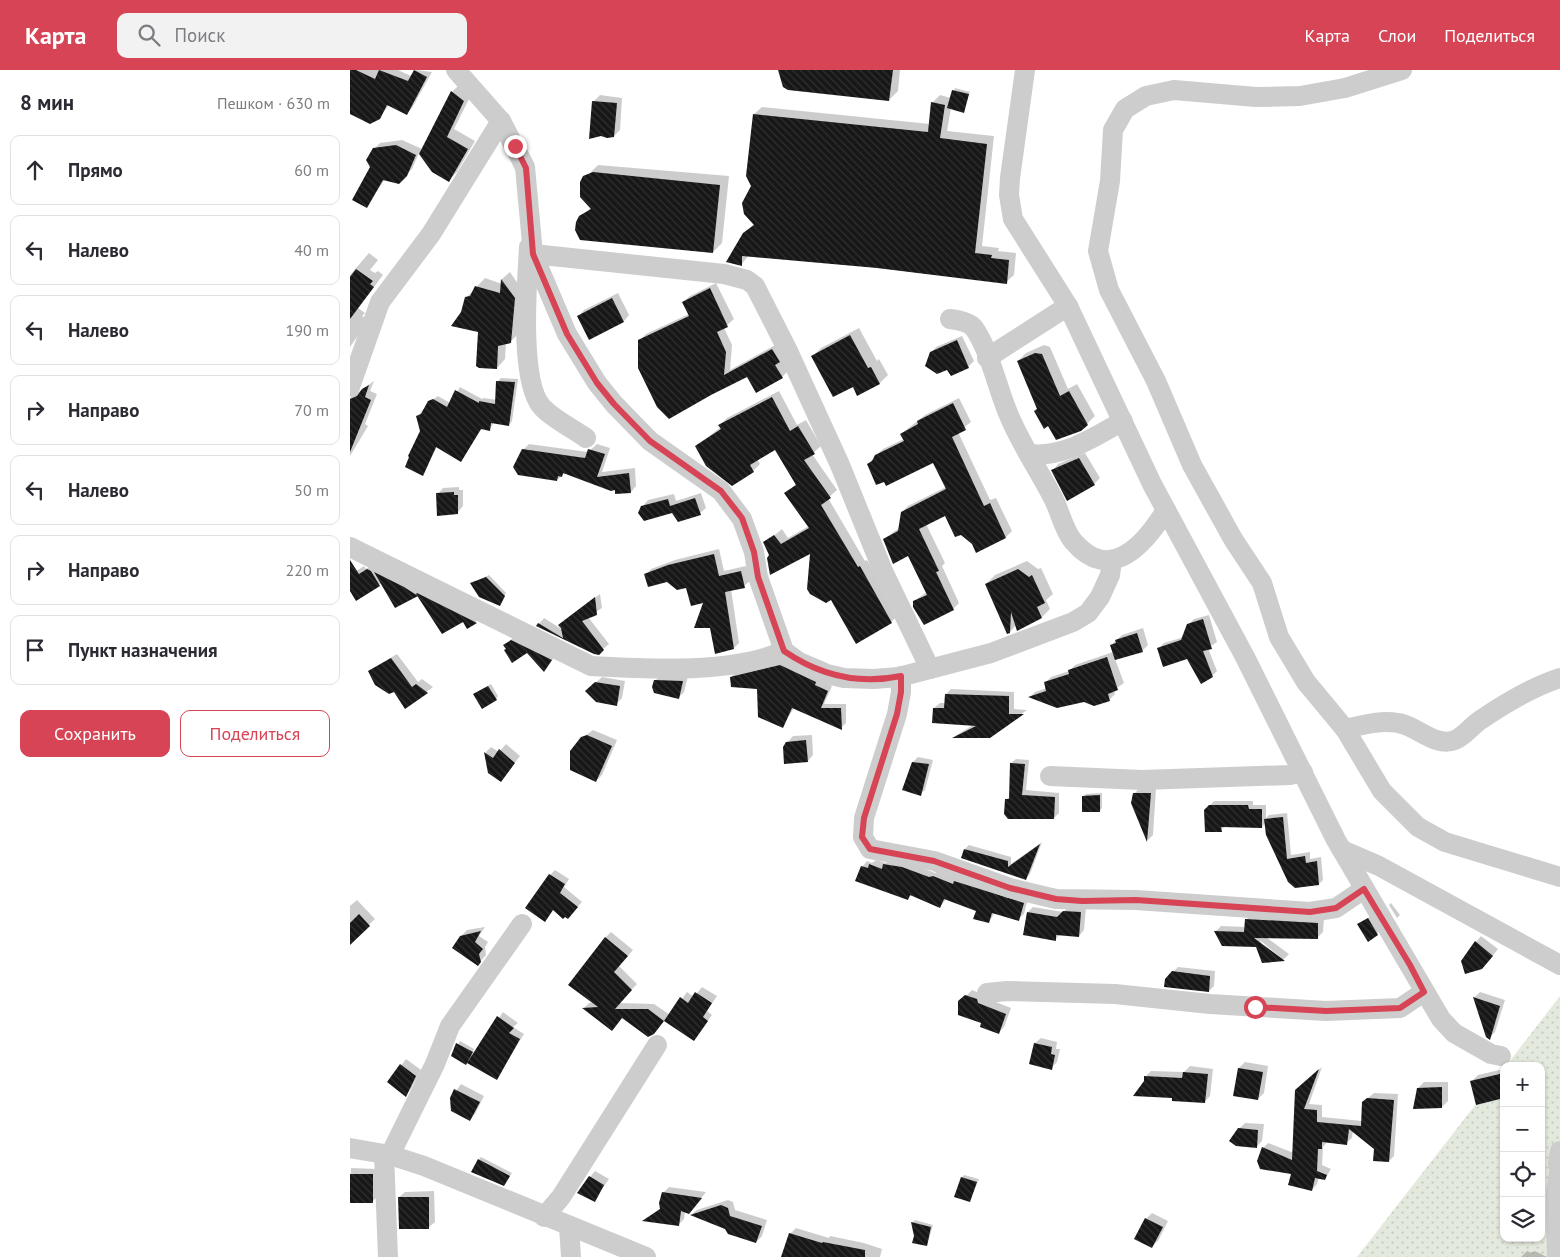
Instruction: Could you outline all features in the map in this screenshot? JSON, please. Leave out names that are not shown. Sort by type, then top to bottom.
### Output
[{"type":"street","points":[[456,70],[501,121],[526,168],[531,245],[526,336],[530,379],[535,396],[542,407],[586,438]]},
{"type":"street","points":[[1025,70],[1010,178],[1010,207],[1013,219],[1068,306],[1152,484],[1245,657],[1342,850],[1424,992],[1441,1019],[1454,1032],[1491,1054],[1502,1056]]},
{"type":"street","points":[[1402,70],[1345,88],[1300,96],[1256,97],[1174,90],[1146,96],[1125,109],[1113,130],[1110,181],[1098,251],[1110,290],[1156,381],[1192,465],[1233,539],[1262,583],[1280,637],[1306,682],[1345,729],[1382,791],[1418,827],[1445,842],[1560,877]]},
{"type":"street","points":[[350,387],[380,302],[432,234],[501,121]]},
{"type":"street","points":[[531,245],[567,334],[602,390],[650,441],[721,491],[742,518],[754,552],[758,577],[784,651],[815,669],[844,678],[874,679],[901,676],[991,653],[1074,622],[1088,612],[1100,598],[1110,575],[1112,561]]},
{"type":"street","points":[[531,245],[724,274],[746,280],[755,286],[791,358],[840,465],[883,571],[930,669]]},
{"type":"street","points":[[987,358],[1068,306]]},
{"type":"street","points":[[950,319],[973,327],[1008,414],[1030,454],[1072,540],[1093,555],[1112,561],[1127,555],[1142,544],[1152,534],[1166,510]]},
{"type":"street","points":[[1030,454],[1056,453],[1076,446],[1123,422]]},
{"type":"street","points":[[350,547],[591,666],[633,668],[703,667],[765,659],[784,651]]},
{"type":"street","points":[[901,676],[901,692],[897,714],[864,818],[862,837],[870,849],[934,861],[1010,888],[1056,899],[1082,901],[1136,900],[1310,912],[1336,908],[1364,889]]},
{"type":"street","points":[[1345,729],[1379,722],[1400,723],[1444,741],[1456,740],[1481,719],[1521,695],[1537,686],[1560,678]]},
{"type":"street","points":[[1050,776],[1189,780],[1290,775],[1302,772]]},
{"type":"street","points":[[1342,850],[1379,866],[1560,965]]},
{"type":"street","points":[[388,1257],[387,1155],[435,1064],[450,1026],[522,924]]},
{"type":"street","points":[[987,993],[1006,991],[1105,994],[1210,1004],[1344,1011],[1400,1008],[1424,992]]},
{"type":"street","points":[[544,1217],[561,1197],[656,1045]]},
{"type":"street","points":[[350,1148],[387,1155],[424,1166],[544,1217],[646,1257]]},
{"type":"street","points":[[1557,1257],[1556,1192],[1560,1174],[1560,1151]]},
{"type":"street","points":[[569,1226],[571,1257]]},
{"type":"shaded area","points":[[1560,996],[1560,1257],[1357,1257],[1500,1073],[1500,1242],[1545,1242],[1545,1062],[1509,1062]]},
{"type":"building","points":[[350,70],[356,70],[375,79],[379,70],[408,81],[414,70],[427,77],[407,115],[387,105],[380,119],[370,124],[350,114]]},
{"type":"building","points":[[778,70],[893,70],[889,101],[788,90],[783,87]]},
{"type":"building","points":[[952,90],[969,94],[964,113],[947,108]]},
{"type":"building","points":[[451,91],[464,101],[447,137],[468,149],[449,182],[432,172],[419,154]]},
{"type":"building","points":[[592,101],[617,103],[614,137],[607,138],[601,136],[589,139]]},
{"type":"building","points":[[931,102],[945,105],[940,138],[987,144],[975,253],[992,255],[991,258],[1009,260],[1007,284],[877,268],[742,256],[742,266],[726,262],[743,233],[754,225],[744,214],[742,203],[751,186],[746,176],[753,114],[928,132]]},
{"type":"building","points":[[396,145],[416,155],[407,176],[399,184],[383,180],[367,208],[352,200],[370,167],[366,160],[373,148]]},
{"type":"building","points":[[593,172],[720,185],[713,253],[580,240],[575,230],[576,222],[579,216],[591,209],[580,197],[580,182],[583,176]]},
{"type":"building","points":[[356,269],[373,281],[370,284],[374,287],[350,319],[350,277]]},
{"type":"building","points":[[501,279],[515,298],[511,343],[498,346],[497,369],[479,368],[476,366],[478,332],[451,326],[461,312],[465,297],[470,296],[475,286],[500,293]]},
{"type":"building","points":[[710,288],[728,327],[717,332],[726,352],[724,375],[772,349],[780,362],[775,365],[783,378],[756,393],[747,377],[669,419],[657,407],[638,368],[638,340],[689,316],[682,302]]},
{"type":"building","points":[[612,298],[624,322],[589,340],[577,316]]},
{"type":"building","points":[[850,335],[868,368],[871,367],[880,384],[857,396],[853,387],[833,397],[811,356]]},
{"type":"building","points":[[957,340],[969,368],[951,376],[947,370],[937,374],[925,366],[930,352]]},
{"type":"building","points":[[1035,353],[1042,354],[1060,396],[1069,391],[1088,425],[1081,431],[1056,440],[1048,426],[1044,429],[1034,411],[1037,409],[1017,361]]},
{"type":"building","points":[[496,381],[515,382],[509,426],[491,423],[490,431],[481,429],[461,462],[436,447],[423,476],[405,467],[420,431],[416,416],[421,414],[428,401],[433,399],[447,407],[455,390],[479,403],[479,401],[495,404]]},
{"type":"building","points":[[369,385],[365,397],[371,400],[350,452],[350,399],[357,396],[362,389]]},
{"type":"building","points":[[772,397],[790,431],[798,426],[815,454],[804,460],[831,498],[821,505],[858,567],[860,566],[892,623],[856,644],[831,600],[826,603],[810,594],[807,589],[810,554],[770,575],[767,558],[769,555],[763,542],[774,535],[781,544],[809,528],[784,493],[796,485],[775,450],[750,465],[754,472],[732,486],[706,466],[695,446],[721,429],[718,425]]},
{"type":"building","points":[[953,403],[966,430],[952,437],[984,506],[990,503],[1006,538],[976,553],[972,544],[961,535],[955,537],[945,516],[919,529],[939,571],[936,572],[954,610],[924,625],[913,607],[913,601],[927,595],[908,556],[893,564],[883,539],[898,531],[901,512],[946,489],[933,463],[886,486],[884,482],[876,485],[867,464],[872,461],[875,455],[904,441],[900,434],[918,424],[917,421]]},
{"type":"building","points":[[522,449],[585,458],[588,449],[605,454],[597,477],[629,473],[631,493],[615,494],[615,490],[611,491],[563,473],[562,477],[558,476],[557,481],[518,475],[513,467]]},
{"type":"building","points":[[1079,458],[1095,485],[1067,501],[1051,470]]},
{"type":"building","points":[[454,492],[454,495],[458,495],[458,514],[437,516],[436,493]]},
{"type":"building","points":[[695,498],[701,515],[678,522],[672,513],[644,521],[638,513],[641,506],[668,499],[670,506]]},
{"type":"building","points":[[714,554],[719,576],[741,571],[745,588],[725,592],[734,649],[715,654],[710,628],[694,628],[703,603],[691,606],[686,588],[677,590],[667,582],[648,587],[644,574],[668,565]]},
{"type":"building","points":[[350,560],[359,574],[367,569],[371,571],[380,586],[356,601],[350,591]]},
{"type":"building","points":[[1018,569],[1029,577],[1032,575],[1045,603],[1037,607],[1042,618],[1017,631],[1011,612],[1010,633],[1007,634],[985,584]]},
{"type":"building","points":[[374,572],[404,587],[418,596],[395,608]]},
{"type":"building","points":[[486,577],[505,596],[500,606],[479,597],[470,583]]},
{"type":"building","points":[[416,594],[477,623],[467,629],[463,622],[442,634]]},
{"type":"building","points":[[595,597],[597,615],[582,621],[604,650],[599,655],[536,626],[538,623],[563,638],[561,628],[558,625]]},
{"type":"building","points":[[1203,619],[1212,649],[1203,651],[1213,677],[1201,684],[1187,659],[1163,667],[1157,648],[1181,640],[1187,624]]},
{"type":"building","points":[[1137,633],[1143,652],[1115,660],[1110,645],[1116,643],[1115,640]]},
{"type":"building","points":[[511,640],[552,660],[544,672],[527,653],[512,663],[503,645]]},
{"type":"building","points":[[1107,657],[1118,690],[1108,694],[1110,701],[1094,706],[1084,702],[1057,708],[1028,697],[1046,691],[1044,682],[1069,674],[1068,670]]},
{"type":"building","points":[[391,658],[412,687],[416,684],[428,693],[405,709],[394,692],[389,694],[375,685],[368,671]]},
{"type":"building","points":[[780,665],[816,682],[815,685],[828,691],[821,708],[841,708],[842,730],[792,708],[783,728],[758,717],[757,689],[731,687],[730,677]]},
{"type":"building","points":[[654,680],[683,681],[679,699],[654,693],[652,687]]},
{"type":"building","points":[[595,682],[620,686],[617,706],[596,702],[585,691]]},
{"type":"building","points":[[488,686],[497,700],[482,709],[473,694]]},
{"type":"building","points":[[945,694],[1009,696],[1009,714],[1024,714],[990,738],[952,738],[976,726],[932,723],[933,708],[944,708]]},
{"type":"building","points":[[587,735],[612,746],[596,782],[570,770],[570,751],[581,737]]},
{"type":"building","points":[[806,740],[808,762],[784,764],[783,747],[786,742]]},
{"type":"building","points":[[499,749],[515,763],[501,782],[488,773],[484,752],[493,758]]},
{"type":"building","points":[[912,762],[929,764],[921,796],[902,790]]},
{"type":"building","points":[[1010,763],[1025,764],[1022,795],[1055,797],[1054,819],[1008,819],[1004,814],[1005,799],[1009,799]]},
{"type":"building","points":[[1133,793],[1151,793],[1147,842],[1131,803]]},
{"type":"building","points":[[1100,795],[1100,812],[1082,812],[1082,796]]},
{"type":"building","points":[[1209,805],[1248,805],[1249,809],[1262,809],[1262,828],[1221,827],[1222,832],[1205,832],[1204,810]]},
{"type":"building","points":[[1283,817],[1287,859],[1305,856],[1306,863],[1317,861],[1319,885],[1295,888],[1288,882],[1266,835],[1264,819]]},
{"type":"building","points":[[1040,844],[1026,880],[961,858],[964,849],[1008,861],[1008,867]]},
{"type":"building","points":[[869,864],[882,869],[883,864],[902,867],[929,877],[933,876],[953,884],[954,881],[1024,903],[1019,921],[992,913],[989,923],[973,919],[976,911],[944,899],[940,908],[910,895],[908,900],[855,881],[861,866],[868,868]]},
{"type":"building","points":[[549,874],[565,884],[560,893],[578,907],[568,919],[565,917],[563,919],[553,910],[545,922],[525,908]]},
{"type":"building","points":[[1063,911],[1081,912],[1079,937],[1056,935],[1056,941],[1023,935],[1027,912],[1057,917]]},
{"type":"building","points":[[359,914],[370,926],[350,945],[350,923]]},
{"type":"building","points":[[1368,918],[1378,935],[1368,942],[1357,924]]},
{"type":"building","points":[[1245,919],[1318,923],[1318,939],[1254,938],[1285,961],[1262,963],[1256,947],[1222,946],[1214,931],[1244,932]]},
{"type":"building","points":[[481,931],[475,942],[483,949],[479,954],[481,962],[478,966],[452,948],[460,936]]},
{"type":"building","points":[[605,937],[628,956],[614,972],[632,990],[615,1009],[648,1009],[664,1021],[654,1034],[648,1037],[622,1018],[612,1031],[582,1008],[598,1007],[568,985]]},
{"type":"building","points":[[1475,941],[1493,956],[1482,969],[1465,974],[1461,961]]},
{"type":"building","points":[[1172,971],[1210,976],[1209,992],[1164,987],[1165,979]]},
{"type":"building","points":[[695,992],[712,1003],[703,1017],[708,1021],[694,1041],[664,1021],[680,997],[688,1003]]},
{"type":"building","points":[[965,995],[977,999],[978,1003],[1006,1014],[999,1034],[980,1027],[981,1023],[958,1015],[958,1001]]},
{"type":"building","points":[[1473,997],[1500,1006],[1490,1040],[1486,1037]]},
{"type":"building","points":[[497,1016],[514,1028],[509,1033],[520,1039],[497,1080],[467,1063]]},
{"type":"building","points":[[456,1043],[473,1052],[466,1065],[451,1056]]},
{"type":"building","points":[[1034,1043],[1052,1047],[1051,1054],[1055,1055],[1052,1070],[1029,1064]]},
{"type":"building","points":[[400,1064],[416,1076],[406,1097],[387,1082]]},
{"type":"building","points":[[1238,1068],[1263,1072],[1258,1100],[1233,1096]]},
{"type":"building","points":[[1319,1069],[1304,1109],[1317,1110],[1317,1122],[1361,1126],[1362,1102],[1367,1098],[1394,1100],[1389,1162],[1373,1161],[1374,1149],[1349,1129],[1347,1145],[1322,1142],[1322,1149],[1318,1149],[1317,1171],[1327,1175],[1325,1180],[1315,1178],[1312,1191],[1288,1185],[1291,1174],[1260,1169],[1257,1161],[1262,1147],[1292,1160],[1295,1090]]},
{"type":"building","points":[[1183,1072],[1208,1074],[1205,1103],[1172,1101],[1172,1098],[1133,1096],[1144,1081],[1144,1076],[1182,1078]]},
{"type":"building","points":[[1500,1074],[1500,1099],[1476,1105],[1470,1081]]},
{"type":"building","points":[[1442,1087],[1442,1108],[1413,1109],[1417,1088]]},
{"type":"building","points":[[454,1089],[480,1102],[470,1121],[451,1111],[450,1098]]},
{"type":"building","points":[[1238,1128],[1258,1130],[1257,1148],[1236,1146],[1229,1141]]},
{"type":"building","points":[[478,1159],[510,1176],[504,1186],[471,1172]]},
{"type":"building","points":[[350,1174],[373,1174],[373,1203],[350,1203]]},
{"type":"building","points":[[589,1176],[604,1185],[595,1202],[577,1193]]},
{"type":"building","points":[[961,1177],[977,1182],[970,1202],[954,1197]]},
{"type":"building","points":[[662,1192],[702,1198],[689,1214],[681,1211],[679,1226],[642,1221],[660,1209],[659,1203]]},
{"type":"building","points":[[398,1197],[429,1197],[429,1229],[399,1229]]},
{"type":"building","points":[[721,1205],[728,1208],[730,1216],[762,1226],[756,1243],[728,1234],[725,1229],[690,1215]]},
{"type":"building","points":[[1145,1218],[1163,1227],[1152,1248],[1134,1239]]},
{"type":"building","points":[[911,1222],[931,1227],[927,1246],[912,1243],[914,1236]]},
{"type":"building","points":[[789,1233],[822,1243],[865,1250],[865,1257],[781,1257]]},
{"type":"route","points":[[515,146],[526,168],[533,254],[552,294],[567,334],[597,383],[638,430],[669,455],[721,491],[742,518],[754,552],[758,577],[784,651],[815,669],[844,678],[874,679],[901,676],[901,692],[897,714],[864,818],[862,837],[865,844],[870,849],[878,852],[950,865],[1010,888],[1056,899],[1177,902],[1310,912],[1336,908],[1345,904],[1364,889],[1424,992],[1418,999],[1400,1008],[1326,1011],[1255,1007]]}]
